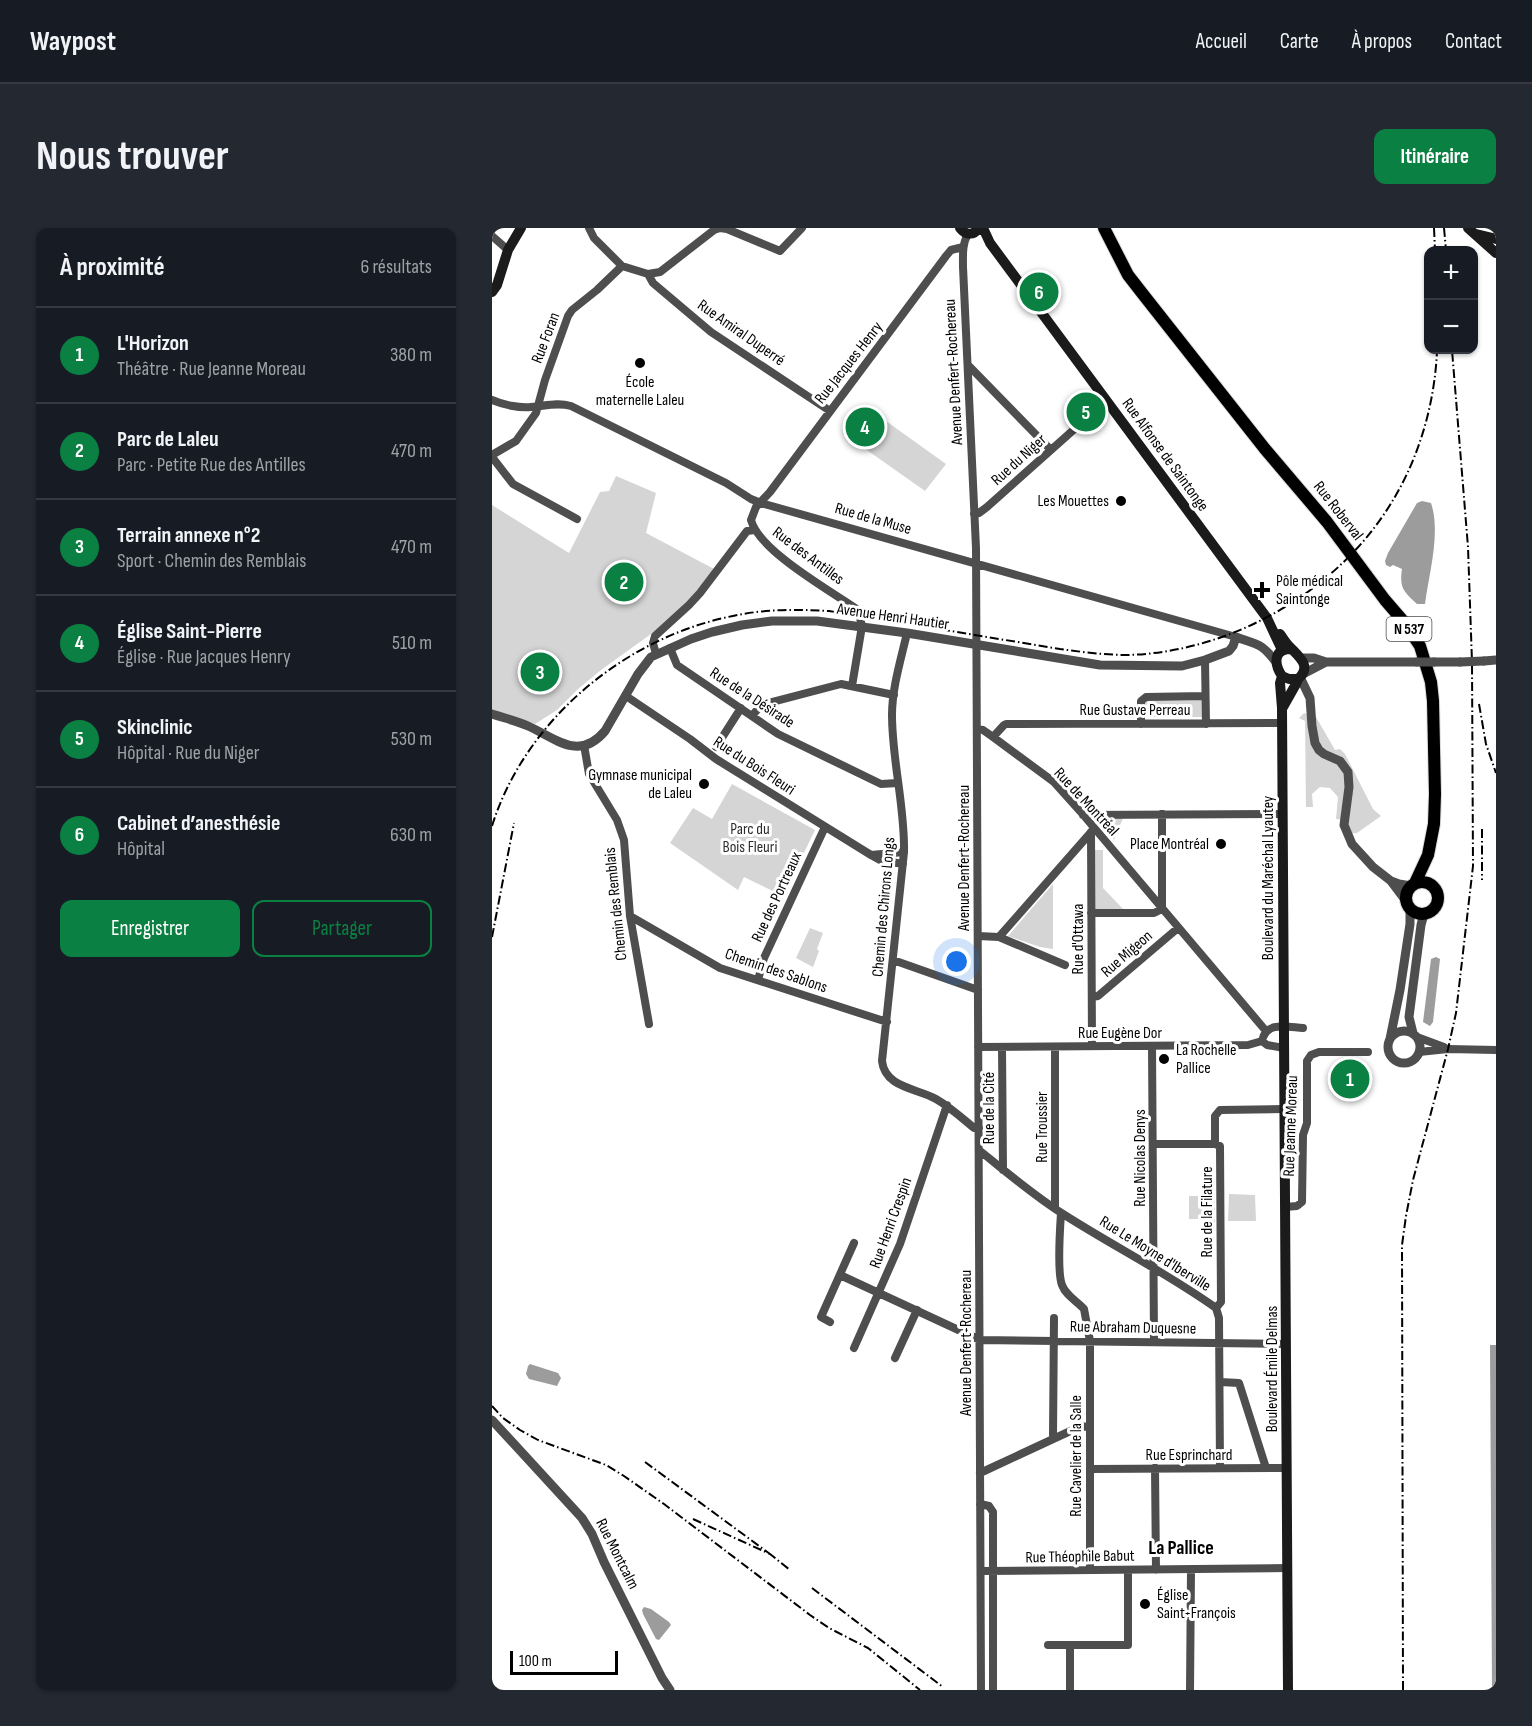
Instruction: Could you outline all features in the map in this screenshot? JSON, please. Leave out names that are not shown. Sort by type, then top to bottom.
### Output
[{"type":"main road","points":[[492,292],[497,285],[508,250],[521,228]]},
{"type":"main road","name":"Rue Roberval","points":[[1104,228],[1128,275],[1142,294],[1258,440],[1327,522],[1408,627],[1419,646],[1431,682],[1435,804],[1428,855],[1413,884]]},
{"type":"main road","name":"Rue Alfonse de Saintonge","points":[[971,230],[990,243],[1267,618],[1274,632],[1277,631],[1285,650]]},
{"type":"main road","points":[[1471,231],[1496,239]]},
{"type":"main road","points":[[1471,231],[1496,253]]},
{"type":"main road","points":[[1285,650],[1297,652],[1301,658],[1304,665],[1300,677],[1289,679],[1282,676],[1276,662],[1285,650]]},
{"type":"main road","name":"Boulevard du Maréchal Lyautey","points":[[1282,676],[1280,683],[1284,1048]]},
{"type":"main road","name":"Boulevard du Maréchal Lyautey","points":[[1282,708],[1300,677]]},
{"type":"main road","name":"Rue Roberval","points":[[1428,855],[1432,885]]},
{"type":"main road","points":[[1422,881],[1432,885],[1438,894],[1438,900],[1433,909],[1424,914],[1414,912],[1408,905],[1406,895],[1413,884],[1422,881]]},
{"type":"main road","name":"Boulevard Émile Delmas","points":[[1284,1048],[1288,1690]]},
{"type":"street","points":[[589,228],[594,238],[622,266],[648,274],[660,272],[714,230],[720,228],[780,250],[802,228]]},
{"type":"street","name":"Avenue Denfert-Rochereau","points":[[971,230],[960,242],[963,247],[976,564],[981,1690]]},
{"type":"street","points":[[492,236],[508,250]]},
{"type":"street","name":"Rue Jacques Henry","points":[[761,503],[946,256],[951,250],[963,247]]},
{"type":"street","name":"Rue Foran","points":[[492,456],[516,441],[536,413],[572,310],[622,266]]},
{"type":"street","name":"Rue Amiral Duperré","points":[[648,274],[653,283],[711,332],[830,411]]},
{"type":"street","points":[[968,365],[1051,450]]},
{"type":"street","name":"Rue de la Muse","points":[[492,400],[502,404],[523,406],[562,404],[571,406],[726,483],[761,503],[1285,650]]},
{"type":"street","name":"Rue du Niger","points":[[974,514],[987,507],[1107,401]]},
{"type":"street","points":[[492,456],[513,484],[577,519]]},
{"type":"street","name":"Rue des Antilles","points":[[761,503],[756,507],[751,520],[755,530],[768,547],[858,610],[862,626]]},
{"type":"street","points":[[656,654],[653,643],[655,636],[689,605],[747,531],[755,530]]},
{"type":"street","name":"Avenue Henri Hautier","points":[[585,744],[600,737],[651,657],[712,632],[742,625],[772,621],[817,621],[862,626],[1092,665],[1182,666],[1229,651],[1236,637]]},
{"type":"street","points":[[852,686],[862,626]]},
{"type":"street","points":[[1274,632],[1263,644],[1276,662]]},
{"type":"street","name":"Chemin des Chirons Longs","points":[[907,633],[892,714],[905,829],[883,1069],[887,1076],[901,1085],[933,1097],[974,1128],[979,1128]]},
{"type":"street","name":"Rue de la Désirade","points":[[670,648],[677,665],[777,734],[881,784],[898,783]]},
{"type":"street","points":[[1301,658],[1314,658],[1326,662],[1496,660]]},
{"type":"street","points":[[1205,660],[1206,724]]},
{"type":"street","points":[[1326,662],[1300,677],[1310,698],[1315,743],[1324,754],[1340,761],[1348,772],[1349,787],[1344,825],[1352,844],[1372,867],[1391,881],[1399,884],[1413,884]]},
{"type":"street","points":[[752,716],[760,705],[841,684],[894,695]]},
{"type":"street","name":"Rue du Bois Fleuri","points":[[626,696],[716,759],[870,855],[880,860],[903,864]]},
{"type":"street","points":[[1141,724],[1141,701],[1146,697],[1205,696]]},
{"type":"street","points":[[716,747],[741,708]]},
{"type":"street","points":[[492,714],[529,726],[563,744],[574,746],[585,744]]},
{"type":"street","name":"Rue Gustave Perreau","points":[[993,737],[1006,724],[1282,723]]},
{"type":"street","name":"Rue de Montréal","points":[[977,729],[993,737],[1054,783],[1266,1031]]},
{"type":"street","name":"Chemin des Remblais","points":[[585,744],[589,774],[617,820],[624,840],[630,915],[649,1024]]},
{"type":"street","points":[[1091,913],[1154,913],[1162,909],[1162,814]]},
{"type":"street","points":[[1083,815],[1283,814]]},
{"type":"street","name":"Rue des Portreaux","points":[[758,980],[764,958],[825,827]]},
{"type":"street","points":[[999,937],[1093,830]]},
{"type":"street","name":"Rue d'Ottawa","points":[[1092,1046],[1093,830]]},
{"type":"street","points":[[870,855],[904,852]]},
{"type":"street","points":[[1391,881],[1408,905],[1410,924],[1400,990],[1388,1044],[1390,1054],[1397,1061],[1402,1062],[1411,1061],[1419,1052],[1420,1047],[1409,1017],[1424,914]]},
{"type":"street","name":"Chemin des Sablons","points":[[630,915],[720,968],[886,1022]]},
{"type":"street","name":"Rue Migeon","points":[[1092,997],[1098,996],[1178,928]]},
{"type":"street","points":[[978,936],[999,937],[1065,965]]},
{"type":"street","points":[[893,960],[978,990]]},
{"type":"street","points":[[1284,1048],[1267,1045],[1262,1041],[1266,1031],[1270,1028],[1303,1028]]},
{"type":"street","points":[[1390,1039],[1403,1030],[1435,1045],[1448,1048]]},
{"type":"street","name":"Rue Eugène Dor","points":[[978,1047],[1248,1045],[1262,1041]]},
{"type":"street","name":"Rue Nicolas Denys","points":[[1152,1046],[1154,1342]]},
{"type":"street","name":"Rue de la Cité","points":[[1002,1047],[1003,1170]]},
{"type":"street","name":"Rue Troussier","points":[[1055,1047],[1060,1271],[1062,1285],[1071,1298],[1084,1309],[1090,1341]]},
{"type":"street","points":[[1419,1052],[1448,1048],[1496,1050]]},
{"type":"street","name":"Rue Jeanne Moreau","points":[[1285,1207],[1297,1206],[1302,1202],[1303,1135],[1307,1123],[1307,1061],[1311,1055],[1318,1052],[1368,1052]]},
{"type":"street","name":"Rue Henri Crespin","points":[[854,1348],[900,1244],[946,1105]]},
{"type":"street","points":[[1215,1144],[1215,1116],[1220,1110],[1285,1109]]},
{"type":"street","name":"Rue de la Filature","points":[[1153,1144],[1215,1144],[1220,1146],[1221,1302],[1216,1308]]},
{"type":"street","name":"Rue Le Moyne d'Iberville","points":[[979,1150],[1058,1210],[1216,1308],[1219,1318],[1220,1468]]},
{"type":"street","points":[[830,1322],[821,1317],[854,1243]]},
{"type":"street","points":[[840,1275],[980,1340]]},
{"type":"street","points":[[895,1358],[917,1310]]},
{"type":"street","points":[[1054,1318],[1054,1438]]},
{"type":"street","name":"Rue Abraham Duquesne","points":[[980,1340],[1286,1344]]},
{"type":"street","name":"Rue Cavelier de la Salle","points":[[1090,1341],[1090,1570]]},
{"type":"street","points":[[1220,1382],[1239,1383],[1266,1468]]},
{"type":"street","name":"Rue Montcalm","points":[[492,1420],[582,1518],[670,1690]]},
{"type":"street","points":[[980,1473],[1079,1427],[1090,1425]]},
{"type":"street","points":[[1155,1468],[1156,1570]]},
{"type":"street","name":"Rue Esprinchard","points":[[1090,1469],[1287,1468]]},
{"type":"street","points":[[980,1504],[989,1506],[993,1512],[993,1690]]},
{"type":"street","name":"Rue Théophile Babut","points":[[981,1571],[1288,1568]]},
{"type":"street","points":[[1048,1645],[1128,1645],[1128,1570]]},
{"type":"street","points":[[1190,1690],[1191,1570]]},
{"type":"street","points":[[1070,1645],[1070,1690]]},
{"type":"green space","points":[[879,416],[946,464],[925,491],[864,448],[871,439],[874,441],[879,437],[877,430],[883,422],[878,418]]},
{"type":"green space","points":[[616,476],[656,493],[646,533],[716,570],[689,603],[658,629],[601,670],[557,710],[535,724],[492,710],[492,505],[569,553],[600,492],[609,491]]},
{"type":"green space","points":[[1200,698],[1202,717],[1144,717],[1145,701]]},
{"type":"green space","points":[[1304,713],[1316,717],[1335,750],[1340,749],[1345,754],[1373,809],[1381,816],[1357,833],[1347,834],[1344,820],[1336,819],[1338,797],[1330,788],[1320,787],[1312,794],[1313,807],[1306,807],[1305,721],[1299,718]]},
{"type":"green space","name":"Parc du Bois Fleuri","points":[[732,784],[815,830],[783,896],[744,877],[738,890],[670,843],[693,808],[712,819]]},
{"type":"green space","points":[[1096,818],[1123,818],[1114,840]]},
{"type":"green space","points":[[1095,850],[1103,850],[1103,888],[1124,910],[1095,910]]},
{"type":"green space","points":[[1053,884],[1053,949],[1008,936]]},
{"type":"green space","points":[[810,928],[823,933],[813,967],[796,958]]},
{"type":"green space","points":[[1215,1192],[1215,1223],[1209,1219],[1189,1219],[1189,1196],[1210,1196]]},
{"type":"green space","points":[[1229,1194],[1255,1195],[1256,1221],[1228,1221]]},
{"type":"shaded area","points":[[1422,501],[1431,503],[1435,540],[1425,604],[1417,604],[1404,589],[1401,581],[1402,569],[1393,565],[1390,567],[1385,561],[1417,503]]},
{"type":"shaded area","points":[[1436,957],[1440,959],[1433,1022],[1430,1026],[1423,1022],[1431,959]]},
{"type":"shaded area","points":[[1490,1345],[1496,1345],[1496,1690],[1492,1690]]},
{"type":"shaded area","points":[[530,1364],[558,1373],[561,1378],[557,1386],[529,1379],[526,1374]]},
{"type":"shaded area","points":[[644,1607],[651,1609],[671,1625],[659,1640],[656,1639],[643,1614]]},
{"type":"railway","points":[[1434,228],[1435,246]]},
{"type":"railway","points":[[1444,228],[1446,246]]},
{"type":"railway","points":[[492,826],[507,788],[528,752],[553,720],[583,691],[615,666],[651,645],[689,628],[728,617],[779,610],[829,611],[1060,649],[1128,655],[1167,651],[1205,643],[1277,612],[1311,590],[1341,565],[1390,505],[1409,469],[1424,430],[1433,390],[1437,354]]},
{"type":"railway","points":[[1403,1690],[1402,1245],[1413,1180],[1456,1013],[1473,866],[1472,662],[1468,547],[1452,354]]},
{"type":"railway","points":[[1479,704],[1486,744],[1496,773]]},
{"type":"railway","points":[[492,937],[514,823]]},
{"type":"railway","points":[[1482,829],[1482,880]]},
{"type":"railway","points":[[492,1406],[503,1418],[538,1440],[606,1465],[624,1476],[810,1615],[829,1628],[868,1648],[920,1690]]},
{"type":"railway","points":[[645,1462],[770,1554]]},
{"type":"railway","points":[[693,1519],[770,1554],[790,1570]]},
{"type":"railway","points":[[812,1588],[943,1687]]},
{"type":"place","name":"Cabinet d’anesthésie","points":[[1039,292]]},
{"type":"place","name":"École maternelle Laleu","points":[[640,363]]},
{"type":"place","name":"Skinclinic","points":[[1086,412]]},
{"type":"place","name":"Église Saint-Pierre","points":[[865,427]]},
{"type":"place","name":"Les Mouettes","points":[[1121,501]]},
{"type":"place","name":"Parc de Laleu","points":[[624,582]]},
{"type":"place","name":"Pôle médical Saintonge","points":[[1262,590]]},
{"type":"place","name":"Terrain annexe n°2","points":[[540,672]]},
{"type":"place","name":"Gymnase municipal de Laleu","points":[[704,784]]},
{"type":"place","name":"Place Montréal","points":[[1221,844]]},
{"type":"place","name":"La Rochelle Pallice","points":[[1164,1059]]},
{"type":"place","name":"L'Horizon","points":[[1350,1079]]},
{"type":"place","name":"Église Saint-François","points":[[1145,1604]]},
{"type":"district","name":"La Pallice","points":[[1181,1548]]}]
